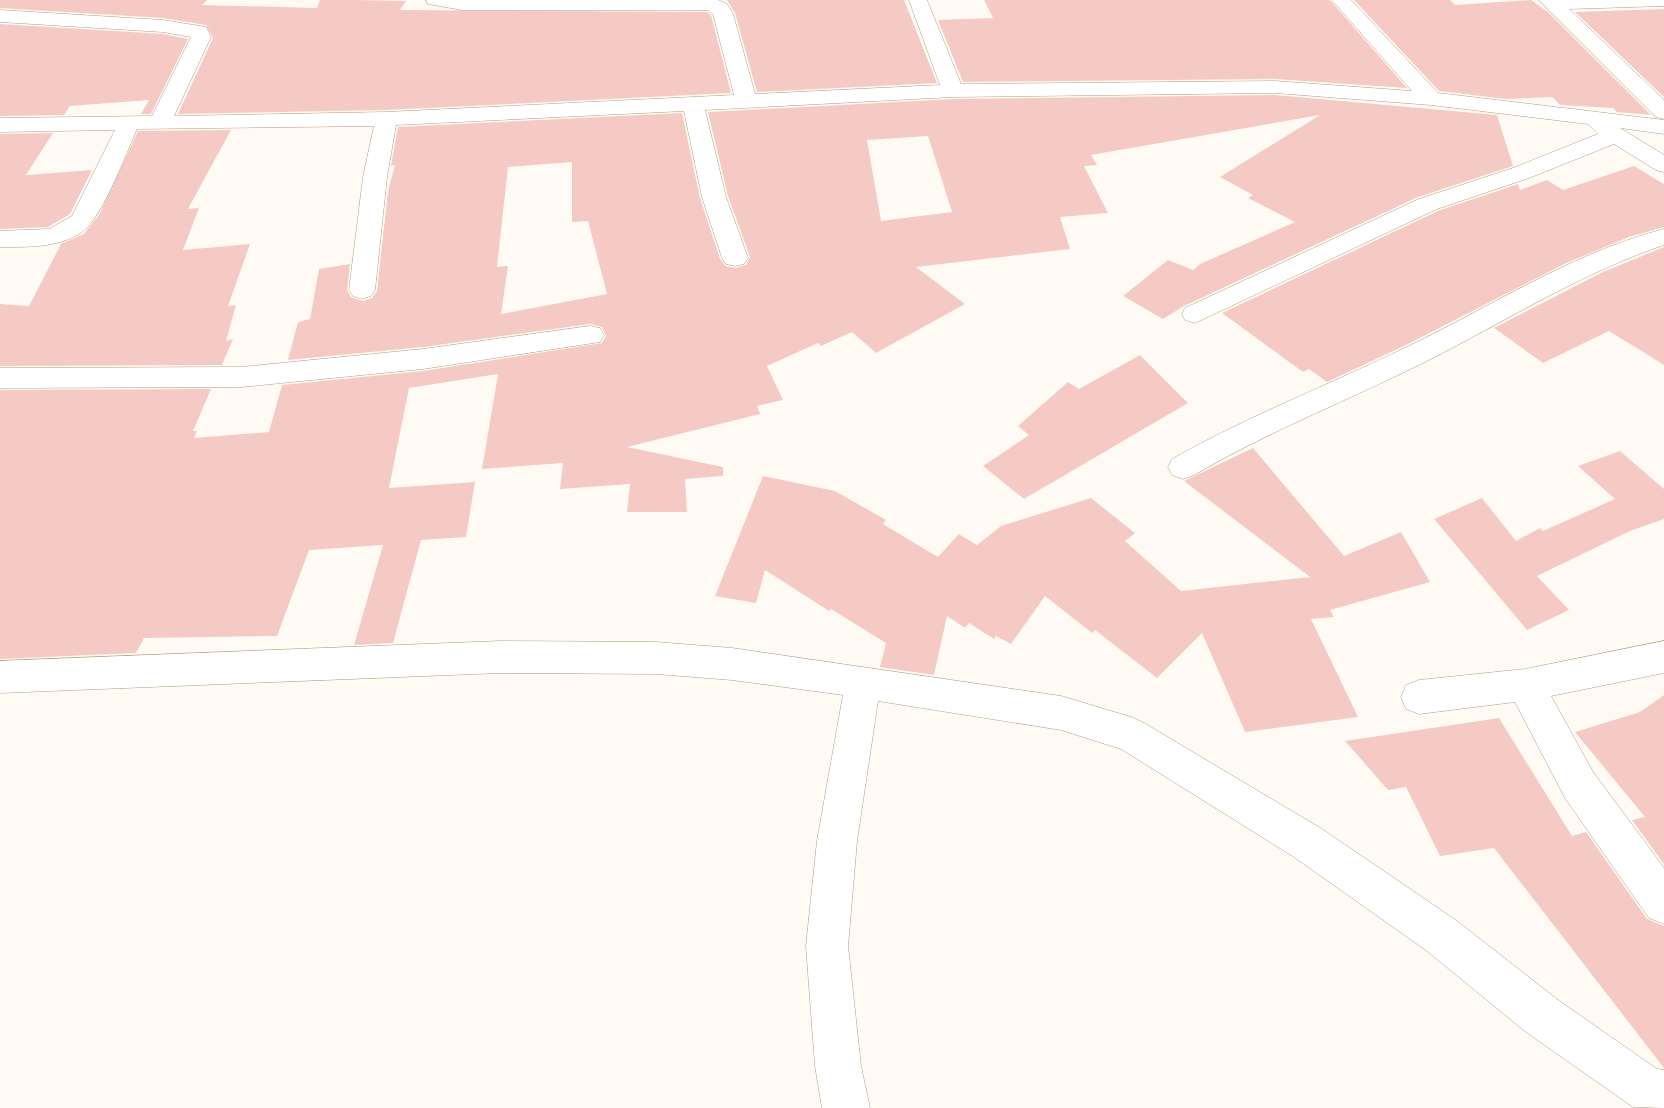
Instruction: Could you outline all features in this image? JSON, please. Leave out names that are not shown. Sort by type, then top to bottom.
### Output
[{"type":"street","points":[[435,0],[462,4],[548,2],[711,4],[720,8],[723,14],[746,100]]},
{"type":"street","points":[[918,0],[953,91]]},
{"type":"street","points":[[1341,0],[1431,99]]},
{"type":"street","points":[[1550,2],[1664,0]]},
{"type":"street","points":[[1550,2],[1664,112]]},
{"type":"street","points":[[0,16],[163,26],[199,31],[201,37],[160,123]]},
{"type":"street","points":[[0,125],[386,119],[693,102],[953,91],[1275,87],[1431,99],[1664,128]]},
{"type":"street","points":[[693,102],[714,197],[735,258]]},
{"type":"street","points":[[362,290],[375,177],[386,119]]},
{"type":"street","points":[[1589,120],[1664,165]]},
{"type":"street","points":[[0,239],[44,239],[72,229],[82,220],[129,124]]},
{"type":"street","points":[[1195,314],[1428,204],[1521,173],[1616,135]]},
{"type":"street","points":[[1183,467],[1229,439],[1325,398],[1419,353],[1553,281],[1623,251],[1664,237]]},
{"type":"street","points":[[0,378],[241,377],[423,359],[590,335]]},
{"type":"street","points":[[0,677],[501,657],[644,658],[732,664],[1061,713],[1131,735],[1308,843],[1442,936],[1542,1016],[1649,1091],[1664,1093]]},
{"type":"street","points":[[1419,697],[1525,685],[1664,657]]},
{"type":"street","points":[[846,1108],[838,1066],[827,946],[837,841],[863,682]]},
{"type":"street","points":[[1525,685],[1579,785],[1664,903]]},
{"type":"building","points":[[0,0],[207,0],[202,5],[317,8],[320,0],[354,0],[406,1],[400,10],[707,12],[711,15],[731,93],[386,110],[178,114],[213,38],[206,25],[163,18],[0,8]]},
{"type":"building","points":[[727,0],[904,0],[937,83],[757,92],[735,13]]},
{"type":"building","points":[[984,0],[1330,0],[1407,88],[1275,79],[963,82],[938,20],[993,18]]},
{"type":"building","points":[[1354,0],[1450,0],[1455,5],[1531,0],[1548,12],[1651,115],[1617,112],[1613,108],[1560,105],[1552,97],[1506,99],[1439,91]]},
{"type":"building","points":[[1664,9],[1664,97],[1575,12]]},
{"type":"building","points":[[0,24],[163,34],[188,39],[151,114],[141,114],[149,100],[70,106],[64,115],[0,116]]},
{"type":"building","points":[[1275,95],[1497,115],[1513,166],[1418,197],[1184,306],[1163,319],[1123,296],[1168,260],[1193,270],[1200,264],[1295,222],[1248,198],[1253,195],[1220,177],[1320,115],[1091,155],[1097,165],[1084,166],[1108,213],[1060,217],[1070,249],[916,267],[965,304],[876,353],[852,332],[821,346],[818,343],[767,366],[783,400],[757,406],[760,414],[627,447],[723,467],[723,476],[685,479],[687,512],[627,512],[630,484],[560,489],[563,463],[482,469],[498,374],[409,388],[389,488],[475,482],[466,537],[421,540],[393,643],[354,645],[383,545],[309,550],[277,636],[144,638],[136,653],[0,659],[0,390],[211,389],[193,431],[197,431],[194,438],[269,432],[282,385],[423,371],[602,343],[606,336],[602,327],[590,324],[423,347],[288,360],[298,322],[310,319],[319,269],[350,264],[347,290],[351,297],[363,301],[372,298],[377,291],[388,191],[395,165],[391,166],[398,127],[682,113],[700,198],[720,259],[726,266],[735,268],[746,265],[750,257],[728,196],[708,112],[953,99]],"holes":[[[928,136],[952,212],[881,221],[867,140]],[[572,162],[572,222],[588,221],[607,294],[501,314],[508,266],[497,267],[508,167]]]},
{"type":"building","points":[[231,130],[188,209],[199,208],[183,250],[250,244],[228,306],[236,305],[226,341],[233,339],[222,365],[0,366],[0,304],[29,306],[61,244],[84,234],[99,215],[138,131]]},
{"type":"building","points":[[53,133],[26,175],[92,170],[70,214],[48,227],[0,229],[0,134]]},
{"type":"building","points":[[1634,166],[1664,184],[1664,227],[1629,237],[1564,264],[1406,345],[1327,382],[1309,369],[1303,372],[1222,313],[1438,211],[1518,184],[1520,190],[1547,180],[1563,190]]},
{"type":"building","points":[[1664,247],[1664,365],[1609,331],[1543,363],[1494,328],[1603,272]]},
{"type":"building","points":[[1140,355],[1188,403],[1024,499],[983,466],[1029,435],[1018,426],[1068,382],[1079,389]]},
{"type":"building","points":[[1253,448],[1344,556],[1401,532],[1430,582],[1330,610],[1334,617],[1311,619],[1358,717],[1245,732],[1202,633],[1157,678],[1095,630],[1092,633],[1045,596],[1011,644],[996,636],[994,639],[969,623],[965,628],[947,616],[934,675],[880,667],[886,643],[831,609],[829,611],[765,570],[756,603],[715,596],[763,476],[835,491],[886,520],[883,524],[938,557],[959,534],[977,545],[1001,526],[1091,498],[1135,533],[1125,541],[1181,591],[1310,577],[1184,481]]},
{"type":"building","points":[[1620,451],[1664,489],[1664,519],[1630,531],[1537,576],[1569,610],[1527,630],[1434,519],[1482,498],[1516,541],[1540,528],[1543,531],[1615,499],[1578,466]]},
{"type":"building","points":[[1664,695],[1664,864],[1632,820],[1645,817],[1575,732],[1640,712]]},
{"type":"building","points":[[1499,718],[1572,836],[1586,832],[1647,919],[1664,926],[1664,1068],[1494,848],[1440,856],[1406,787],[1388,790],[1345,741]]}]
